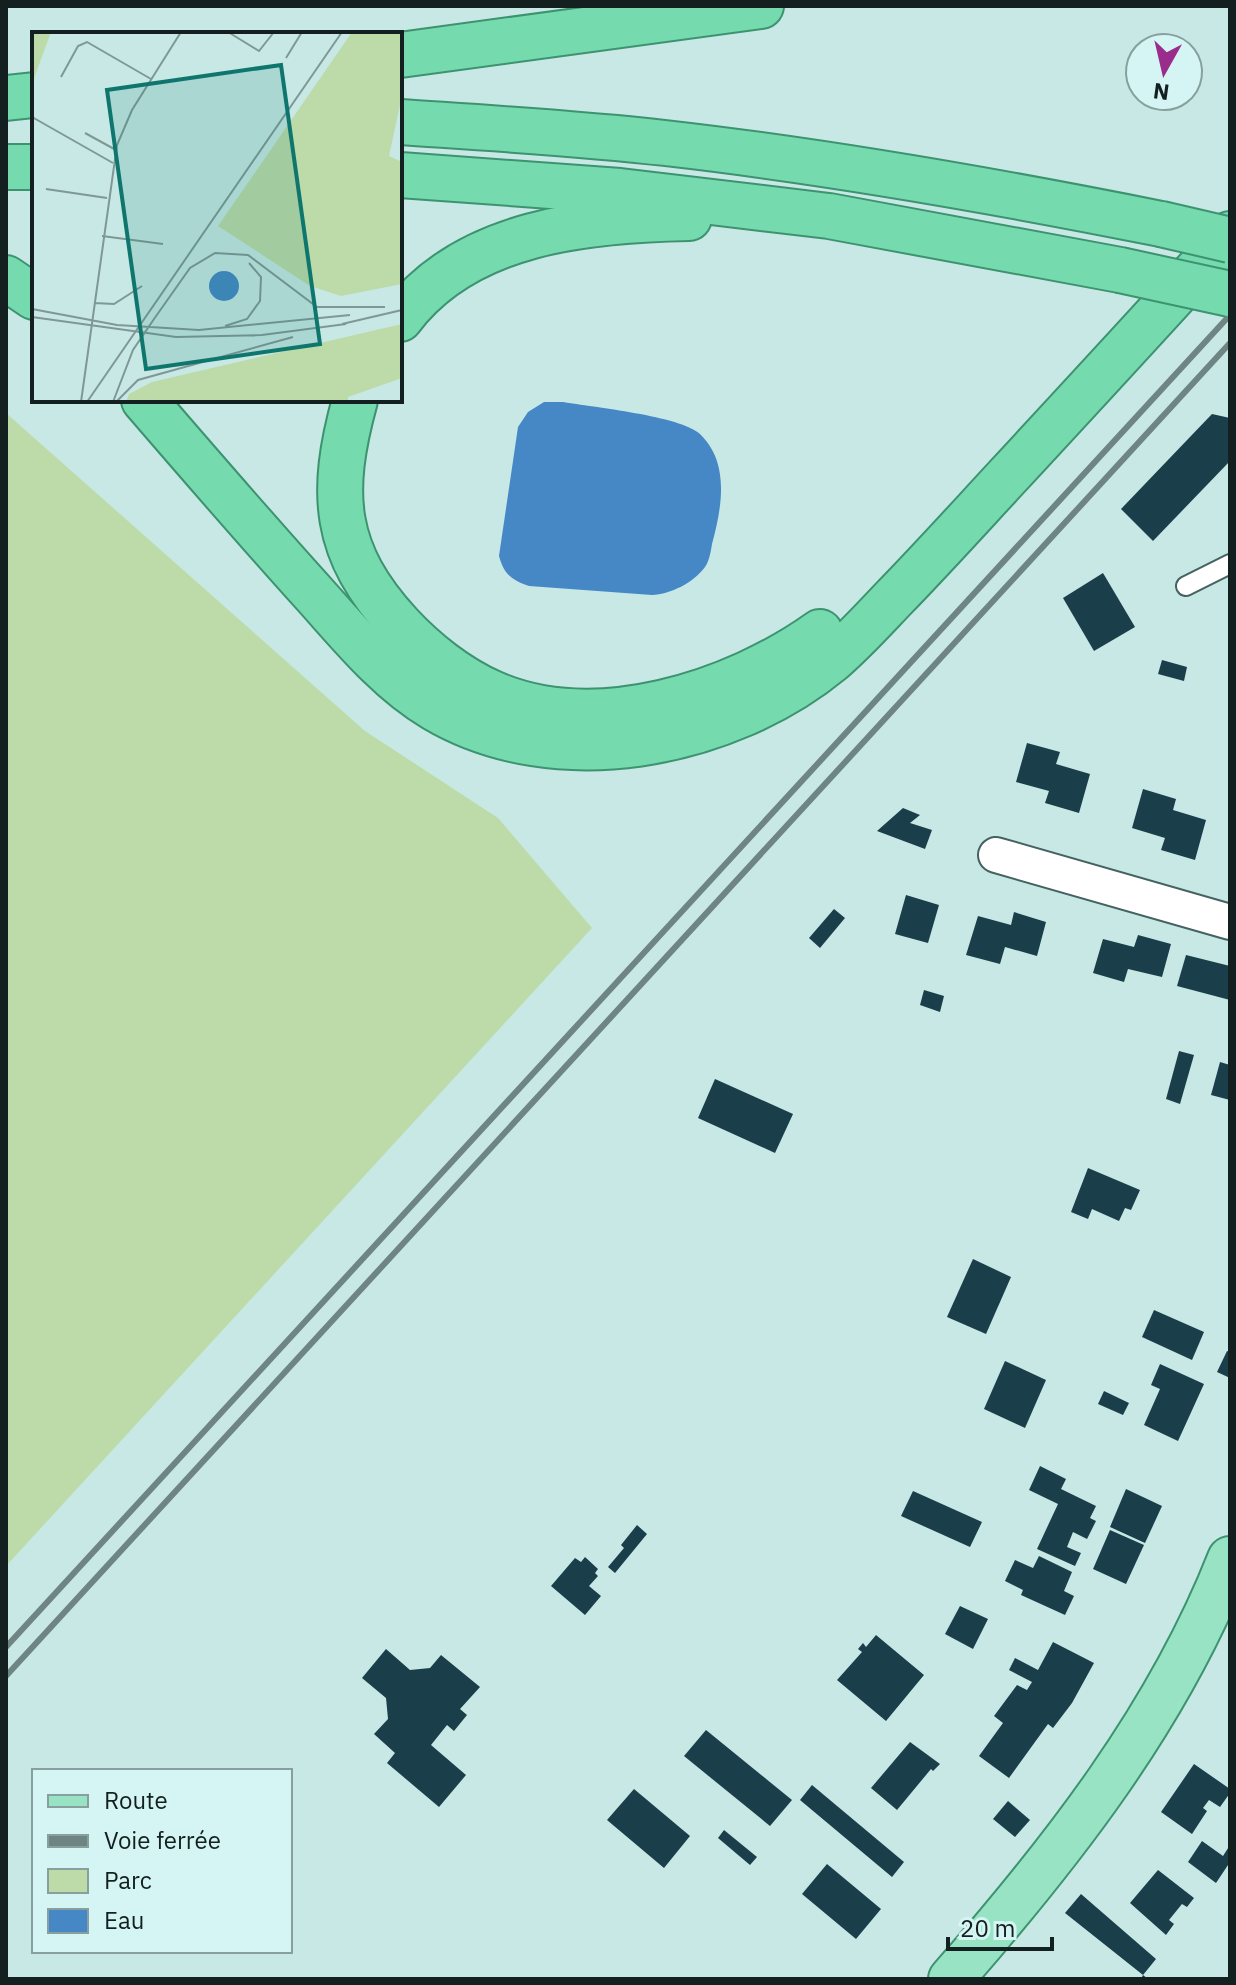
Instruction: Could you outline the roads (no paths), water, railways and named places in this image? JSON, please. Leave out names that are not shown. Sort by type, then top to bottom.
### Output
[{"type":"highway","points":[[402,55],[761,6]]},
{"type":"highway","points":[[6,98],[32,95]]},
{"type":"highway","points":[[6,115],[32,115]]},
{"type":"highway","points":[[402,122],[664,143],[802,161],[999,192],[1230,240]]},
{"type":"highway","points":[[6,167],[32,167]]},
{"type":"highway","points":[[402,175],[620,191],[829,216],[1120,270],[1230,294]]},
{"type":"highway","points":[[355,402],[342,459],[343,526],[350,553],[361,576],[405,631],[462,677],[494,694],[572,710],[614,711],[657,704],[743,678],[790,653],[836,620],[1085,363],[1230,202]]},
{"type":"highway","points":[[402,317],[428,288],[460,265],[500,246],[549,232],[674,219],[829,216]]},
{"type":"highway","points":[[146,402],[332,614],[410,692],[456,720],[488,735],[510,740],[599,749],[643,744],[724,721],[759,706],[829,663],[922,569],[1230,234]]},
{"type":"highway","points":[[6,278],[32,296]]},
{"type":"main road","points":[[951,1979],[1081,1820],[1129,1752],[1177,1675],[1230,1559]]},
{"type":"street","points":[[996,855],[1230,922]]},
{"type":"lane","points":[[1186,586],[1230,564]]},
{"type":"water","points":[[544,402],[563,402],[675,422],[700,434],[710,446],[720,472],[719,515],[709,559],[688,583],[652,595],[529,586],[506,572],[499,556],[518,427],[528,412]]},
{"type":"railway","points":[[6,1647],[1230,315]]},
{"type":"railway","points":[[6,1676],[1230,343]]}]
